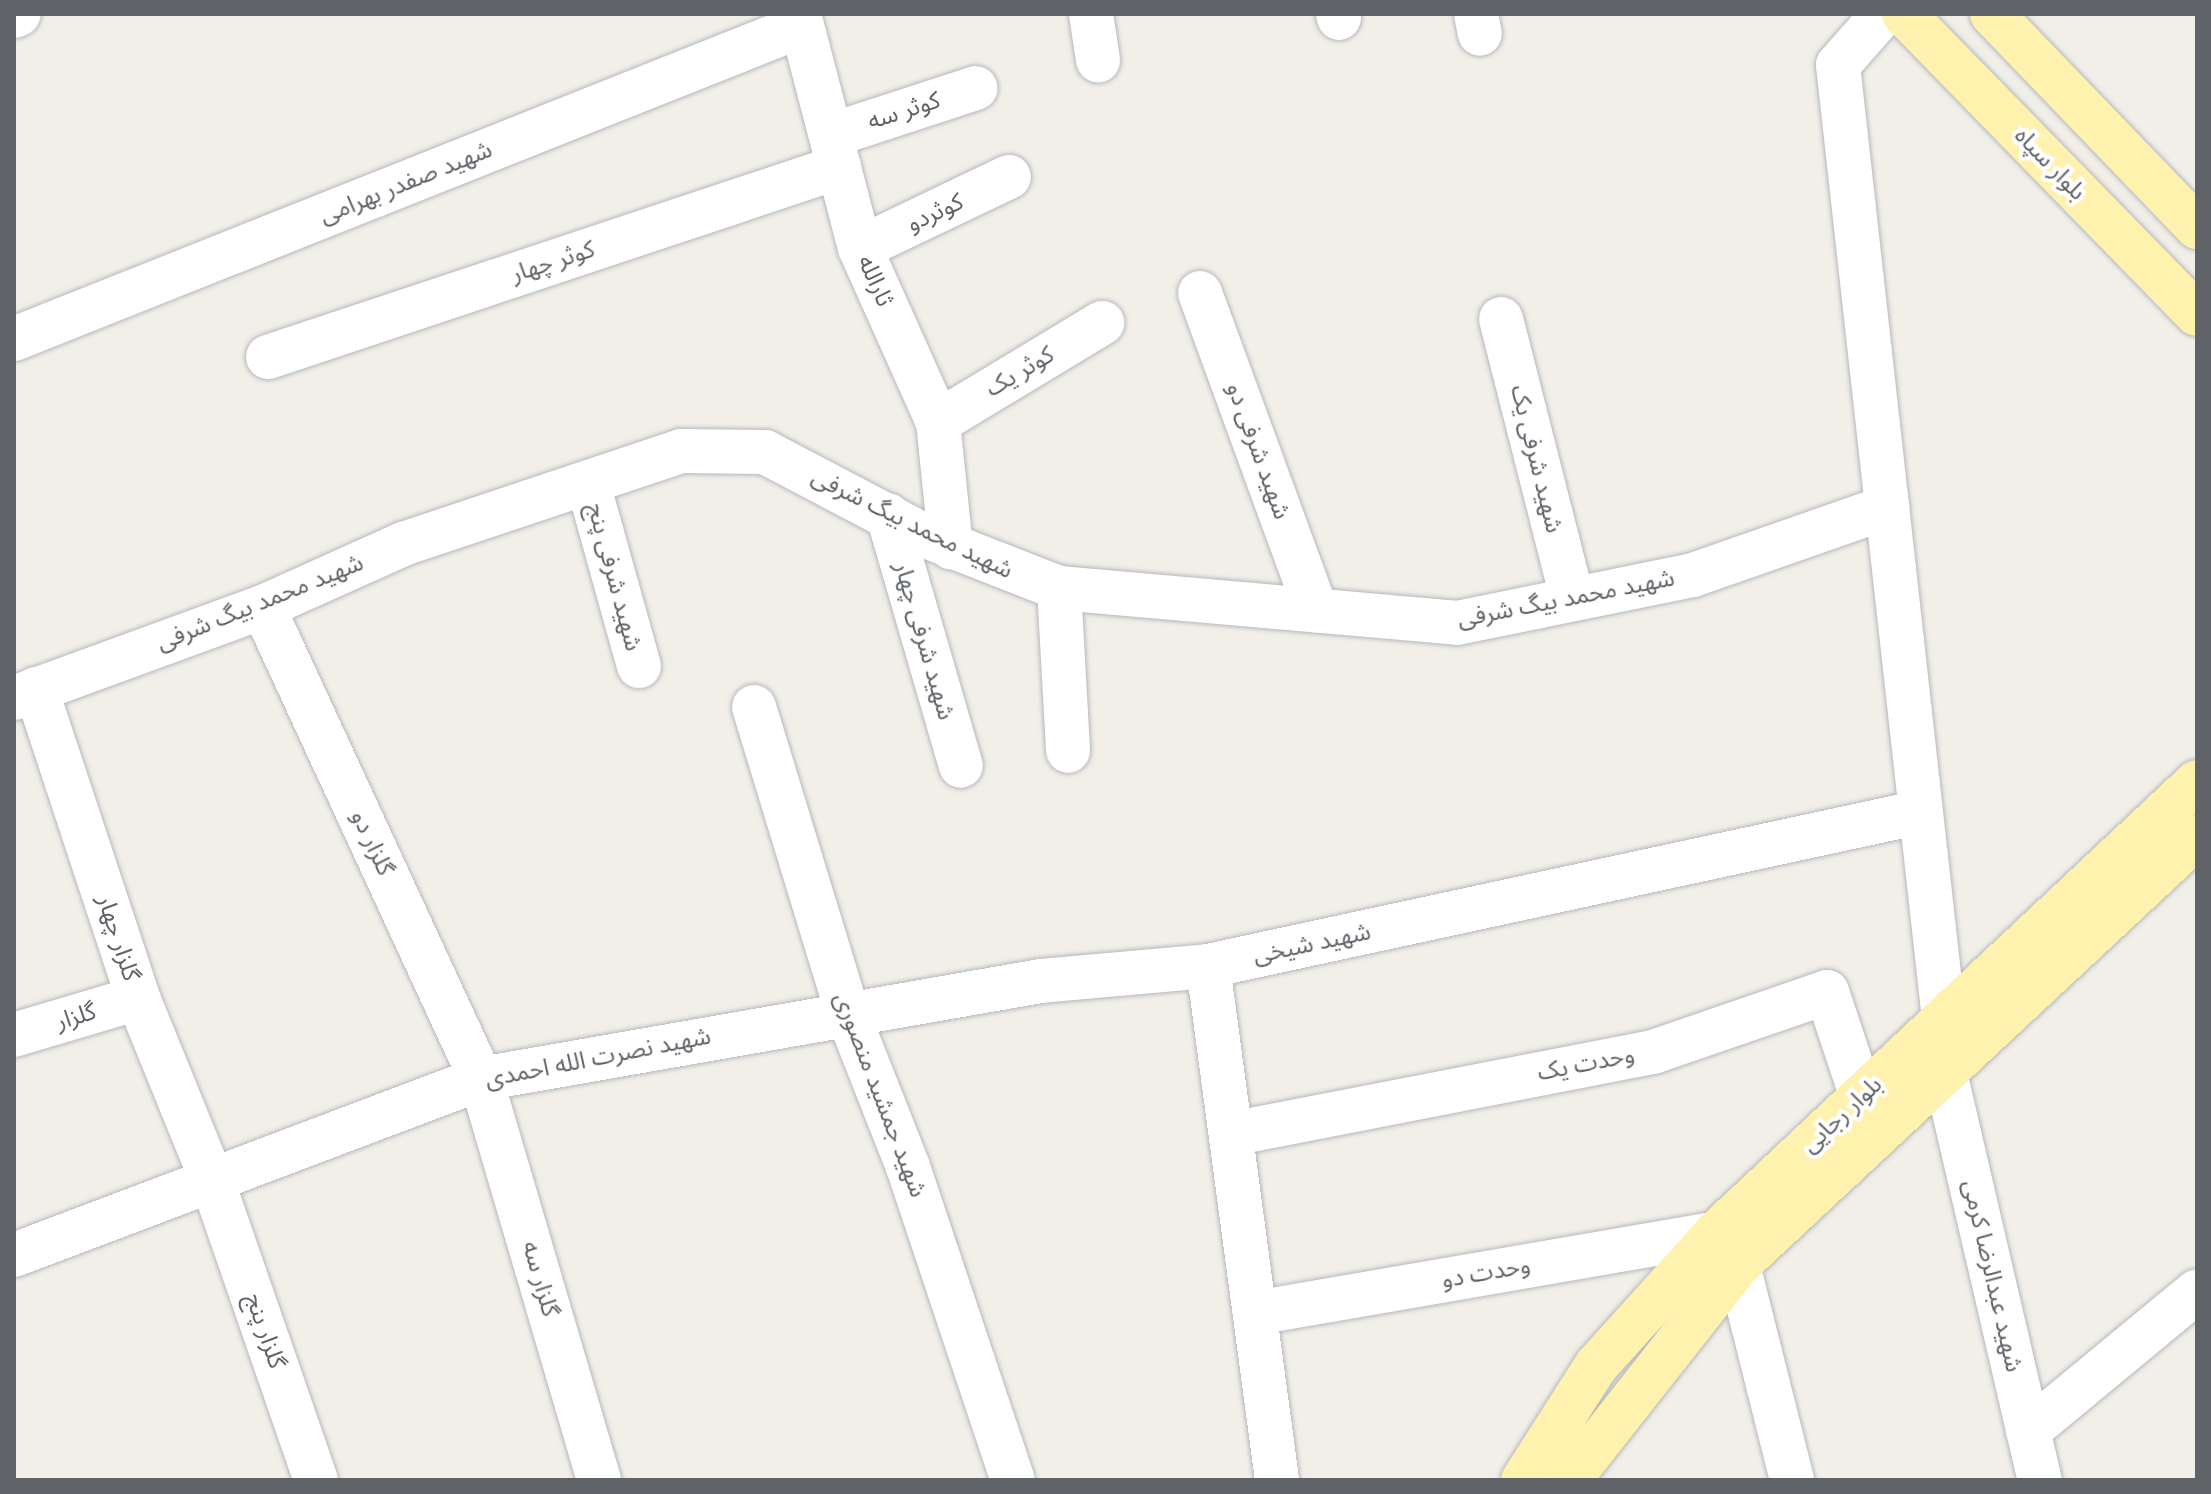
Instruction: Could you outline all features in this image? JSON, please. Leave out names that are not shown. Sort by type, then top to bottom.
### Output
[{"type":"main road","name":"بلوار سپاه","points":[[1904,14],[2197,314]]},
{"type":"main road","points":[[1992,14],[2197,227]]},
{"type":"main road","name":"بلوار رجایی","points":[[1569,1480],[1727,1249],[1862,1097],[2197,782]]},
{"type":"main road","name":"بلوار رجایی","points":[[1523,1480],[1596,1366],[1727,1249],[1945,1073],[2197,837]]},
{"type":"street","points":[[1091,14],[1098,60]]},
{"type":"street","points":[[1883,14],[1838,65],[1944,1019]]},
{"type":"street","name":"ثارالله","points":[[798,20],[860,248],[938,422],[951,547]]},
{"type":"street","name":"شهید صفدر بهرامی","points":[[14,339],[798,20]]},
{"type":"street","name":"کوثر سه","points":[[836,151],[976,88]]},
{"type":"street","name":"کوثر چهار","points":[[268,357],[836,151]]},
{"type":"street","name":"کوثردو","points":[[860,248],[1009,177]]},
{"type":"street","name":"شهید شرفی دو","points":[[1200,293],[1316,610]]},
{"type":"street","name":"شهید شرفی یک","points":[[1501,319],[1572,598]]},
{"type":"street","name":"کوثر یک","points":[[938,422],[1102,323]]},
{"type":"street","name":"شهید محمد بیگ شرفی","points":[[25,693],[263,607],[403,544],[589,487],[681,451],[765,452],[951,547],[1059,588],[1457,623],[1693,575],[1887,507]]},
{"type":"street","name":"شهید شرفی پنج","points":[[589,487],[639,666]]},
{"type":"street","name":"شهید شرفی چهار","points":[[888,515],[961,766]]},
{"type":"street","points":[[1059,588],[1068,751]]},
{"type":"street","name":"گلزار دو","points":[[263,607],[481,1079]]},
{"type":"street","name":"گلزار چهار","points":[[25,693],[138,998],[213,1183]]},
{"type":"street","name":"شهید جمشید منصوری","points":[[754,707],[847,1012],[908,1167],[1013,1480]]},
{"type":"street","name":"شهید شیخی","points":[[1208,966],[1921,812]]},
{"type":"street","points":[[1208,966],[1277,1480]]},
{"type":"street","name":"شهید نصرت الله احمدی","points":[[14,1255],[213,1183],[481,1079],[847,1012],[1041,981],[1208,966]]},
{"type":"street","name":"وحدت یک","points":[[1231,1134],[1653,1052],[1827,992],[1862,1097]]},
{"type":"street","name":"گلزار","points":[[14,1035],[138,998]]},
{"type":"street","name":"شهید عبدالرضا کرمی","points":[[1945,1073],[2040,1480]]},
{"type":"street","name":"گلزار سه","points":[[481,1079],[599,1480]]},
{"type":"street","name":"گلزار پنج","points":[[213,1183],[316,1480]]},
{"type":"street","points":[[1727,1249],[1792,1480]]},
{"type":"street","name":"وحدت دو","points":[[1255,1313],[1727,1249]]},
{"type":"street","points":[[2028,1431],[2197,1291]]}]
